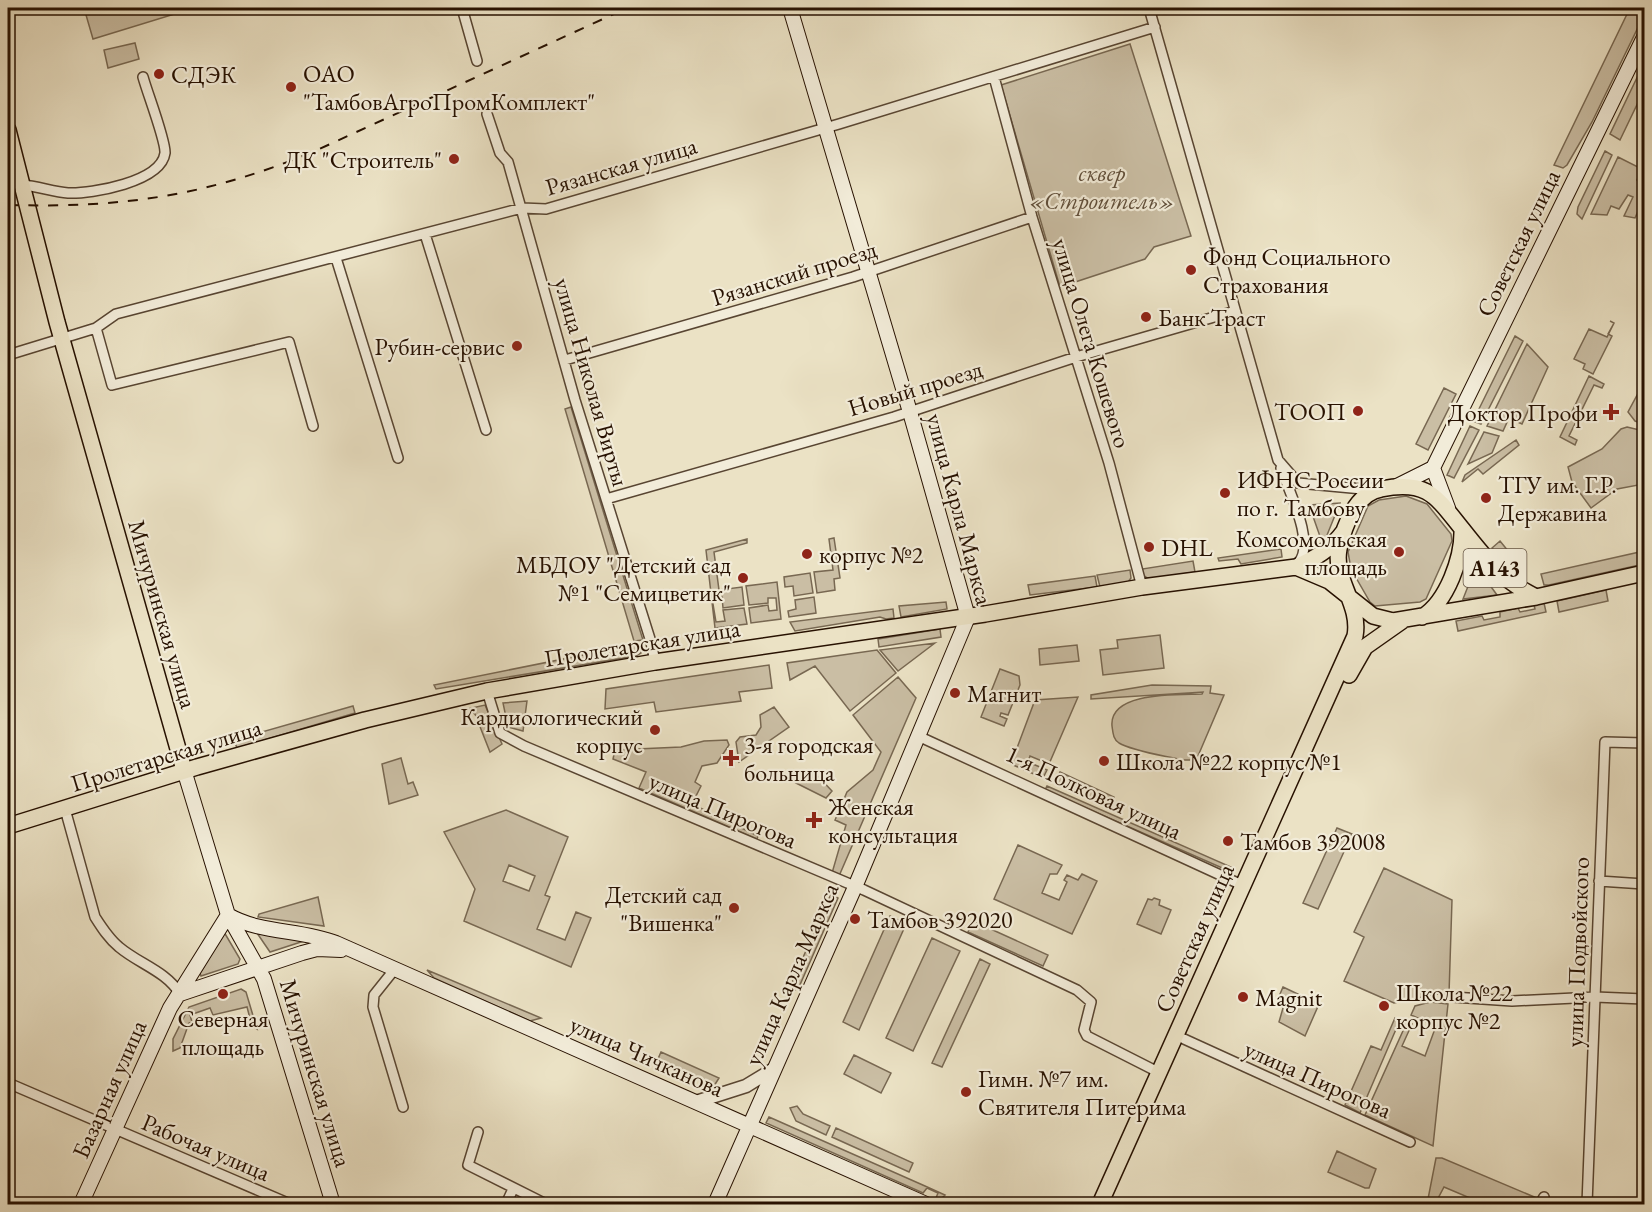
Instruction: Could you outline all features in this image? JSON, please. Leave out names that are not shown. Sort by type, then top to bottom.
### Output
[{"type":"main road","name":"улица Карла Маркса","points":[[715,1204],[855,887],[968,616],[790,8]]},
{"type":"main road","name":"Советская улица","points":[[1433,468],[1644,37]]},
{"type":"main road","name":"Мичуринская улица","points":[[8,130],[62,338],[184,771],[228,915],[258,966],[280,1029],[333,1204]]},
{"type":"main road","points":[[1397,486],[1433,468],[1448,508],[1462,529],[1462,544],[1458,558],[1442,595],[1429,613],[1419,619]]},
{"type":"main road","points":[[1296,567],[1318,557],[1336,542],[1357,505],[1376,490],[1408,486],[1427,492],[1448,508]]},
{"type":"main road","name":"А143","points":[[1462,529],[1500,573],[1536,597],[1644,573]]},
{"type":"main road","points":[[1344,531],[1338,564],[1350,600]]},
{"type":"main road","points":[[1296,567],[1329,581],[1350,600],[1384,621],[1419,619],[1536,597]]},
{"type":"main road","name":"Пролетарская улица","points":[[8,826],[184,771],[365,720],[487,691],[655,662],[968,616],[1142,587],[1296,567]]},
{"type":"main road","name":"Советская улица","points":[[1100,1204],[1158,1072],[1247,887],[1346,657],[1358,621],[1350,600]]},
{"type":"main road","points":[[1111,1204],[1184,1039],[1247,887],[1356,660],[1365,647],[1402,621]]},
{"type":"main road","name":"улица Чичканова","points":[[228,915],[250,926],[322,938],[926,1204]]},
{"type":"main road","name":"Базарная улица","points":[[81,1204],[170,1008],[228,915]]},
{"type":"main road","points":[[180,994],[258,966],[317,950],[349,951]]},
{"type":"street","points":[[462,8],[477,61]]},
{"type":"street","points":[[1149,8],[1278,460],[1306,541],[1305,555],[1296,567]]},
{"type":"street","name":"Рязанская улица","points":[[8,355],[96,328],[116,314],[522,208],[546,209],[1155,27]]},
{"type":"street","name":"улица Олега Кошевого","points":[[994,76],[1032,217],[1112,473],[1142,587]]},
{"type":"street","points":[[22,185],[44,187],[64,193],[88,193],[150,175],[160,166],[165,152],[143,77]]},
{"type":"street","name":"улица Николая Вирты","points":[[487,114],[500,153],[508,162],[606,499],[651,642],[655,662]]},
{"type":"street","name":"Рязанский проезд","points":[[565,360],[868,272],[1032,217]]},
{"type":"street","points":[[425,234],[486,430]]},
{"type":"street","points":[[336,258],[398,458]]},
{"type":"street","name":"Новый проезд","points":[[606,499],[910,412],[1076,357],[1235,311]]},
{"type":"street","points":[[96,328],[112,385],[290,342],[313,426]]},
{"type":"street","points":[[1278,460],[1298,483],[1376,490]]},
{"type":"street","name":"улица Пирогова","points":[[487,691],[500,733],[524,746],[855,887],[1077,990],[1091,1002],[1084,1030],[1086,1035],[1109,1049],[1158,1072]]},
{"type":"street","name":"1-я Полковая улица","points":[[918,736],[1247,887]]},
{"type":"street","name":"улица Подвойского","points":[[1587,1204],[1605,741],[1644,743]]},
{"type":"street","points":[[65,809],[95,917],[119,947],[172,981],[180,994]]},
{"type":"street","points":[[1599,881],[1644,884]]},
{"type":"street","points":[[394,970],[374,995],[373,1006],[403,1107]]},
{"type":"street","points":[[1453,997],[1512,1001],[1595,997],[1644,999]]},
{"type":"street","name":"улица Пирогова","points":[[1184,1039],[1410,1142]]},
{"type":"street","points":[[696,1102],[746,1086],[774,1070]]},
{"type":"street","name":"Рабочая улица","points":[[8,1083],[290,1204]]},
{"type":"street","points":[[478,1132],[468,1165],[546,1204]]},
{"type":"street","points":[[506,1204],[513,1189]]},
{"type":"green space","points":[[84,8],[191,8],[191,9],[93,39]]},
{"type":"green space","points":[[1630,8],[1644,8],[1644,15],[1592,122],[1567,165],[1563,168],[1554,165]]},
{"type":"green space","points":[[135,43],[139,59],[108,68],[104,50]]},
{"type":"green space","name":"сквер «Строитель»","points":[[1130,44],[1191,236],[1154,247],[1145,259],[1060,287],[1001,85]]},
{"type":"green space","points":[[1644,63],[1644,90],[1620,140],[1610,134]]},
{"type":"green space","points":[[1605,151],[1612,155],[1582,219],[1577,214],[1578,207]]},
{"type":"green space","points":[[1618,157],[1642,169],[1637,180],[1643,198],[1635,218],[1624,216],[1633,197],[1628,195],[1619,209],[1611,206],[1607,215],[1591,214]]},
{"type":"green space","points":[[1589,329],[1607,337],[1608,334],[1612,336],[1593,374],[1583,369],[1585,364],[1574,359]]},
{"type":"green space","points":[[1515,336],[1523,341],[1481,424],[1473,421]]},
{"type":"green space","points":[[1527,344],[1548,367],[1522,424],[1509,418],[1503,431],[1487,426]]},
{"type":"green space","points":[[1589,376],[1604,384],[1602,388],[1594,385],[1569,436],[1577,440],[1575,445],[1560,437]]},
{"type":"green space","points":[[1642,386],[1644,388],[1644,424],[1635,421],[1628,412]]},
{"type":"green space","points":[[1444,388],[1456,394],[1428,450],[1416,444]]},
{"type":"green space","points":[[571,407],[643,640],[634,641],[565,409]]},
{"type":"green space","points":[[1470,426],[1479,430],[1454,478],[1447,475]]},
{"type":"green space","points":[[1627,427],[1644,431],[1644,484],[1617,489],[1591,508],[1572,482],[1568,467],[1602,449],[1621,429]]},
{"type":"green space","points":[[1484,432],[1499,436],[1492,453],[1468,464]]},
{"type":"green space","points":[[1516,440],[1519,445],[1483,474],[1478,469],[1462,482],[1465,475]]},
{"type":"green space","points":[[1406,496],[1427,504],[1451,534],[1452,541],[1426,599],[1420,602],[1375,606],[1370,602],[1351,569],[1348,552],[1368,506],[1379,500]]},
{"type":"green space","points":[[1340,503],[1323,545],[1309,505]]},
{"type":"green space","points":[[834,538],[840,578],[834,579],[835,590],[817,593],[814,572],[833,570],[829,539]]},
{"type":"green space","points":[[747,539],[747,543],[714,552],[719,590],[742,587],[744,605],[723,608],[722,597],[712,598],[716,622],[725,621],[723,610],[744,608],[747,624],[715,628],[706,550]]},
{"type":"green space","points":[[1500,541],[1526,573],[1518,579],[1492,548]]},
{"type":"green space","points":[[1281,549],[1282,557],[1241,564],[1238,559],[1219,561],[1218,558]]},
{"type":"green space","points":[[1644,551],[1644,564],[1544,585],[1541,574]]},
{"type":"green space","points":[[1193,561],[1195,572],[1149,579],[1143,575],[1142,569]]},
{"type":"green space","points":[[1476,566],[1497,595],[1463,599]]},
{"type":"green space","points":[[1130,570],[1131,578],[1128,582],[1100,587],[1097,575]]},
{"type":"green space","points":[[810,573],[813,593],[794,596],[793,586],[785,587],[784,577]]},
{"type":"green space","points":[[1095,576],[1097,587],[1030,595],[1028,585]]},
{"type":"green space","points":[[777,582],[781,619],[751,623],[749,608],[768,605],[769,611],[777,610],[776,598],[768,598],[768,603],[749,605],[746,586]]},
{"type":"green space","points":[[1606,590],[1608,601],[1559,612],[1557,601]]},
{"type":"green space","points":[[814,597],[816,613],[789,617],[788,611],[796,609],[795,600]]},
{"type":"green space","points":[[946,602],[947,609],[901,617],[899,606]]},
{"type":"green space","points":[[1544,603],[1546,612],[1458,631],[1456,621],[1482,616],[1484,620],[1500,617],[1500,612],[1518,608],[1520,612],[1535,609],[1534,605]]},
{"type":"green space","points":[[893,609],[894,618],[880,617],[795,631],[790,622]]},
{"type":"green space","points":[[940,629],[941,637],[879,647],[878,639]]},
{"type":"green space","points":[[1160,635],[1164,668],[1103,675],[1100,650],[1118,648],[1117,640]]},
{"type":"green space","points":[[643,643],[641,653],[636,656],[436,689],[434,685]]},
{"type":"green space","points":[[935,643],[898,671],[880,650]]},
{"type":"green space","points":[[1077,645],[1079,661],[1040,665],[1039,649]]},
{"type":"green space","points":[[877,650],[896,673],[850,711],[815,666],[790,680],[787,663]]},
{"type":"green space","points":[[769,665],[772,688],[739,692],[741,701],[656,712],[654,702],[605,709],[606,689]]},
{"type":"green space","points":[[1000,669],[1019,676],[1020,685],[1008,715],[1001,713],[1000,716],[1007,719],[1004,726],[981,717]]},
{"type":"green space","points":[[898,677],[916,698],[839,876],[832,873],[846,825],[835,820],[847,792],[873,770],[881,752],[853,715]]},
{"type":"green space","points":[[1152,685],[1211,686],[1210,693],[1224,695],[1198,756],[1190,760],[1182,760],[1125,746],[1117,741],[1112,726],[1114,715],[1122,706],[1133,701],[1147,697],[1202,694],[1203,692],[1091,699],[1091,695]]},
{"type":"green space","points":[[1078,697],[1049,764],[1030,756],[1028,762],[1047,770],[1043,778],[1011,764],[1035,700]]},
{"type":"green space","points":[[527,701],[523,731],[508,727],[503,703]]},
{"type":"green space","points":[[485,705],[502,744],[490,752],[475,714],[467,709]]},
{"type":"green space","points":[[353,706],[355,713],[237,748],[234,740]]},
{"type":"green space","points":[[774,707],[789,727],[739,762],[736,742],[740,737],[756,735],[761,727],[760,715]]},
{"type":"green space","points":[[727,740],[729,745],[717,763],[702,766],[695,782],[701,786],[692,804],[758,836],[757,839],[639,788],[646,772],[613,759],[615,750],[681,747],[704,741]]},
{"type":"green space","points":[[401,758],[408,784],[413,782],[418,795],[389,804],[382,764]]},
{"type":"green space","points":[[812,770],[832,791],[826,798],[796,783]]},
{"type":"green space","points":[[1060,772],[1114,797],[1109,808],[1055,783]]},
{"type":"green space","points":[[1047,786],[1231,867],[1229,871],[1045,790]]},
{"type":"green space","points":[[506,810],[568,837],[545,895],[550,897],[537,929],[565,940],[576,912],[591,918],[571,967],[464,921],[475,889],[444,832]],"holes":[[[509,865],[535,876],[529,891],[503,881]]]},
{"type":"green space","points":[[1337,828],[1352,834],[1318,909],[1303,903]]},
{"type":"green space","points":[[1018,845],[1062,865],[1057,874],[1050,874],[1042,893],[1059,900],[1067,882],[1064,880],[1067,875],[1078,880],[1082,874],[1097,881],[1072,934],[994,899]]},
{"type":"green space","points":[[1384,868],[1452,900],[1449,994],[1436,994],[1394,1003],[1344,981],[1364,937],[1354,932]]},
{"type":"green space","points":[[831,894],[838,898],[799,987],[795,990],[790,987]]},
{"type":"green space","points":[[318,897],[324,926],[258,917],[259,914]]},
{"type":"green space","points":[[1148,899],[1160,900],[1159,905],[1171,910],[1161,934],[1137,924]]},
{"type":"green space","points":[[890,916],[906,924],[859,1030],[843,1022]]},
{"type":"green space","points":[[973,921],[1048,955],[1043,966],[968,932]]},
{"type":"green space","points":[[224,932],[240,959],[238,964],[201,976],[200,973]]},
{"type":"green space","points":[[257,933],[304,941],[270,952]]},
{"type":"green space","points":[[932,938],[960,951],[913,1051],[886,1038]]},
{"type":"green space","points":[[980,959],[990,964],[942,1067],[932,1063]]},
{"type":"green space","points":[[427,970],[541,1018],[530,1021],[434,978]]},
{"type":"green space","points":[[1283,987],[1319,1004],[1305,1036],[1279,1022],[1283,1008],[1277,1001]]},
{"type":"green space","points":[[241,989],[246,992],[257,1029],[252,1026],[247,1007],[213,1015],[210,1008],[190,1015],[192,1022],[189,1023],[180,1048],[173,1051],[173,1039],[189,1007]]},
{"type":"green space","points":[[1430,1002],[1448,1004],[1433,1146],[1365,1115],[1407,1022],[1412,1024],[1402,1046],[1425,1056],[1436,1026],[1411,1015],[1415,1006]]},
{"type":"green space","points":[[1395,1018],[1400,1020],[1360,1113],[1345,1105],[1371,1046],[1381,1050]]},
{"type":"green space","points":[[661,1052],[719,1078],[714,1086],[657,1061]]},
{"type":"green space","points":[[854,1055],[891,1073],[881,1093],[844,1074]]},
{"type":"green space","points":[[797,1106],[803,1114],[830,1126],[826,1135],[796,1121],[790,1108]]},
{"type":"green space","points":[[769,1117],[945,1195],[940,1200],[936,1198],[938,1193],[927,1188],[923,1193],[766,1123]]},
{"type":"green space","points":[[836,1128],[913,1163],[909,1172],[832,1137]]},
{"type":"green space","points":[[1337,1151],[1376,1169],[1369,1188],[1328,1172]]},
{"type":"green space","points":[[1436,1158],[1442,1158],[1539,1199],[1537,1204],[1484,1204],[1444,1187],[1435,1204],[1427,1204]]},
{"type":"railway","points":[[8,205],[128,201],[201,189],[238,179],[315,151],[627,8]]},
{"type":"place","name":"СДЭК","points":[[159,74]]},
{"type":"place","name":"ОАО \"ТамбовАгроПромКомплект\"","points":[[291,87]]},
{"type":"place","name":"ДК \"Строитель\"","points":[[454,159]]},
{"type":"place","name":"Фонд Социального Страхования","points":[[1191,270]]},
{"type":"place","name":"Банк Траст","points":[[1146,317]]},
{"type":"place","name":"Рубин-сервис","points":[[517,346]]},
{"type":"place","name":"ТООП","points":[[1358,411]]},
{"type":"place","name":"Доктор Профи","points":[[1611,412]]},
{"type":"place","name":"ИФНС России по г. Тамбову","points":[[1225,493]]},
{"type":"place","name":"ТГУ им. Г.Р. Державина","points":[[1486,498]]},
{"type":"place","name":"DHL","points":[[1149,547]]},
{"type":"place","name":"Комсомольская площадь","points":[[1399,552]]},
{"type":"place","name":"корпус №2","points":[[807,554]]},
{"type":"place","name":"МБДОУ \"Детский сад №1 \"Семицветик\"","points":[[743,578]]},
{"type":"place","name":"Магнит","points":[[955,693]]},
{"type":"place","name":"Кардиологический корпус","points":[[655,730]]},
{"type":"place","name":"3-я городская больница","points":[[731,758]]},
{"type":"place","name":"Школа №22 корпус №1","points":[[1104,761]]},
{"type":"place","name":"Женская консультация","points":[[814,820]]},
{"type":"place","name":"Тамбов 392008","points":[[1228,841]]},
{"type":"place","name":"Детский сад \"Вишенка\"","points":[[734,908]]},
{"type":"place","name":"Тамбов 392020","points":[[855,919]]},
{"type":"place","name":"Северная площадь","points":[[223,994]]},
{"type":"place","name":"Magnit","points":[[1243,997]]},
{"type":"place","name":"Школа №22 корпус №2","points":[[1384,1006]]},
{"type":"place","name":"Гимн. №7 им. Святителя Питерима","points":[[966,1092]]}]
